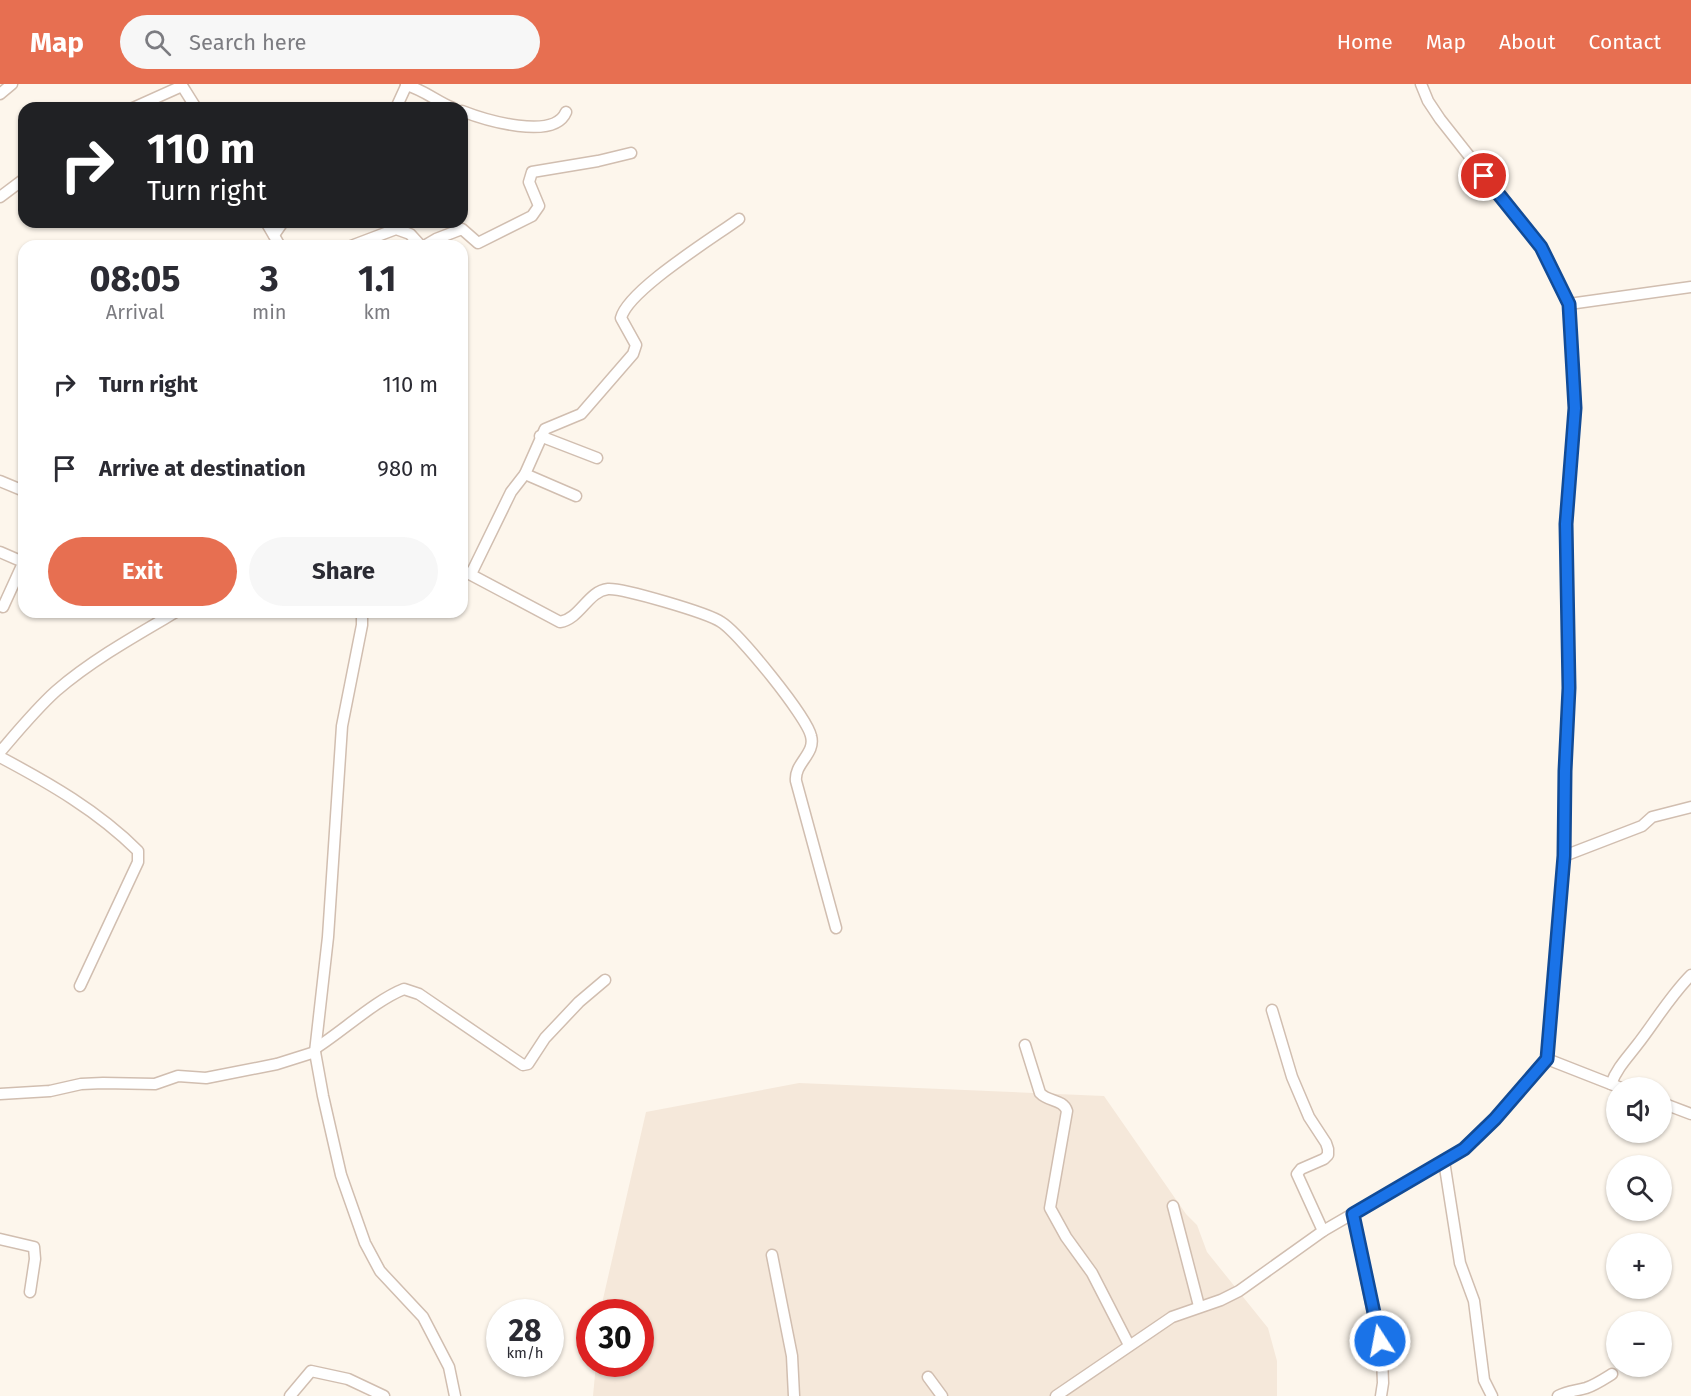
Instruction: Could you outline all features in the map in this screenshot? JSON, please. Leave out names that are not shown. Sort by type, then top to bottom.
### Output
[{"type":"street","points":[[0,94],[12,84]]},
{"type":"street","points":[[398,102],[406,84],[423,90],[438,102]]},
{"type":"street","points":[[1056,1396],[1172,1317],[1221,1300],[1239,1291],[1323,1231],[1464,1149],[1495,1119],[1547,1059],[1564,856],[1569,688],[1566,524],[1575,408],[1569,304],[1541,247],[1440,119],[1428,101],[1421,84]]},
{"type":"street","points":[[146,102],[181,85],[192,102]]},
{"type":"street","points":[[468,113],[518,127],[554,125],[563,119],[566,112]]},
{"type":"street","points":[[434,240],[462,229],[478,243],[532,216],[539,206],[529,182],[532,172],[631,153]]},
{"type":"street","points":[[0,196],[18,183]]},
{"type":"street","points":[[468,568],[511,492],[525,474],[540,436],[548,427],[580,414],[633,354],[636,345],[621,318],[629,304],[657,278],[739,219]]},
{"type":"street","points":[[270,228],[276,240]]},
{"type":"street","points":[[274,235],[279,228]]},
{"type":"street","points":[[367,240],[396,229],[410,234],[416,240]]},
{"type":"street","points":[[1569,304],[1691,287]]},
{"type":"street","points":[[540,436],[597,458]]},
{"type":"street","points":[[525,474],[576,495]]},
{"type":"street","points":[[0,482],[18,489]]},
{"type":"street","points":[[0,552],[18,560]]},
{"type":"street","points":[[468,573],[560,622],[574,615],[595,595],[609,589],[646,597],[706,616],[720,621],[730,629],[785,694],[811,733],[811,749],[799,765],[796,781],[836,928]]},
{"type":"street","points":[[3,607],[18,575]]},
{"type":"street","points":[[0,752],[57,691],[103,657],[166,618]]},
{"type":"street","points":[[361,618],[342,726],[328,937],[316,1050],[323,1096],[341,1175],[365,1243],[380,1271],[423,1317],[449,1367],[455,1396]]},
{"type":"street","points":[[0,757],[61,790],[138,851],[138,862],[80,986]]},
{"type":"street","points":[[1564,856],[1642,826],[1652,817],[1691,807]]},
{"type":"street","points":[[1616,1077],[1616,1071],[1638,1045],[1661,1010],[1691,975]]},
{"type":"street","points":[[0,1094],[50,1091],[81,1084],[155,1084],[178,1076],[206,1078],[277,1064],[316,1050],[387,998],[404,989],[419,994],[523,1065],[528,1064],[545,1038],[579,1002],[605,980]]},
{"type":"street","points":[[1272,1010],[1292,1077],[1309,1117],[1328,1149],[1328,1155],[1324,1159],[1301,1169],[1297,1174],[1323,1231]]},
{"type":"street","points":[[1025,1045],[1040,1094],[1044,1098],[1062,1103],[1067,1111],[1050,1208],[1066,1237],[1092,1273],[1129,1345]]},
{"type":"street","points":[[1547,1059],[1606,1082]]},
{"type":"street","points":[[1672,1107],[1691,1114]]},
{"type":"street","points":[[1444,1161],[1460,1263],[1474,1301],[1484,1380],[1492,1396]]},
{"type":"street","points":[[1173,1206],[1199,1306]]},
{"type":"street","points":[[1353,1214],[1382,1357],[1381,1396]]},
{"type":"street","points":[[0,1239],[34,1247],[36,1251],[30,1292]]},
{"type":"street","points":[[772,1255],[792,1356],[794,1396]]},
{"type":"street","points":[[290,1396],[310,1371],[348,1379],[384,1396]]},
{"type":"street","points":[[928,1377],[942,1396]]},
{"type":"street","points":[[1558,1396],[1568,1391],[1593,1386],[1607,1377]]},
{"type":"shaded area","points":[[799,1083],[1104,1096],[1186,1214],[1197,1225],[1207,1252],[1268,1328],[1277,1361],[1277,1396],[593,1396],[595,1377],[654,1377],[654,1299],[603,1299],[646,1112]]},
{"type":"route","points":[[1380,1341],[1353,1214],[1464,1149],[1495,1119],[1547,1059],[1564,856],[1569,688],[1566,524],[1575,408],[1569,304],[1541,247],[1484,176]]}]
